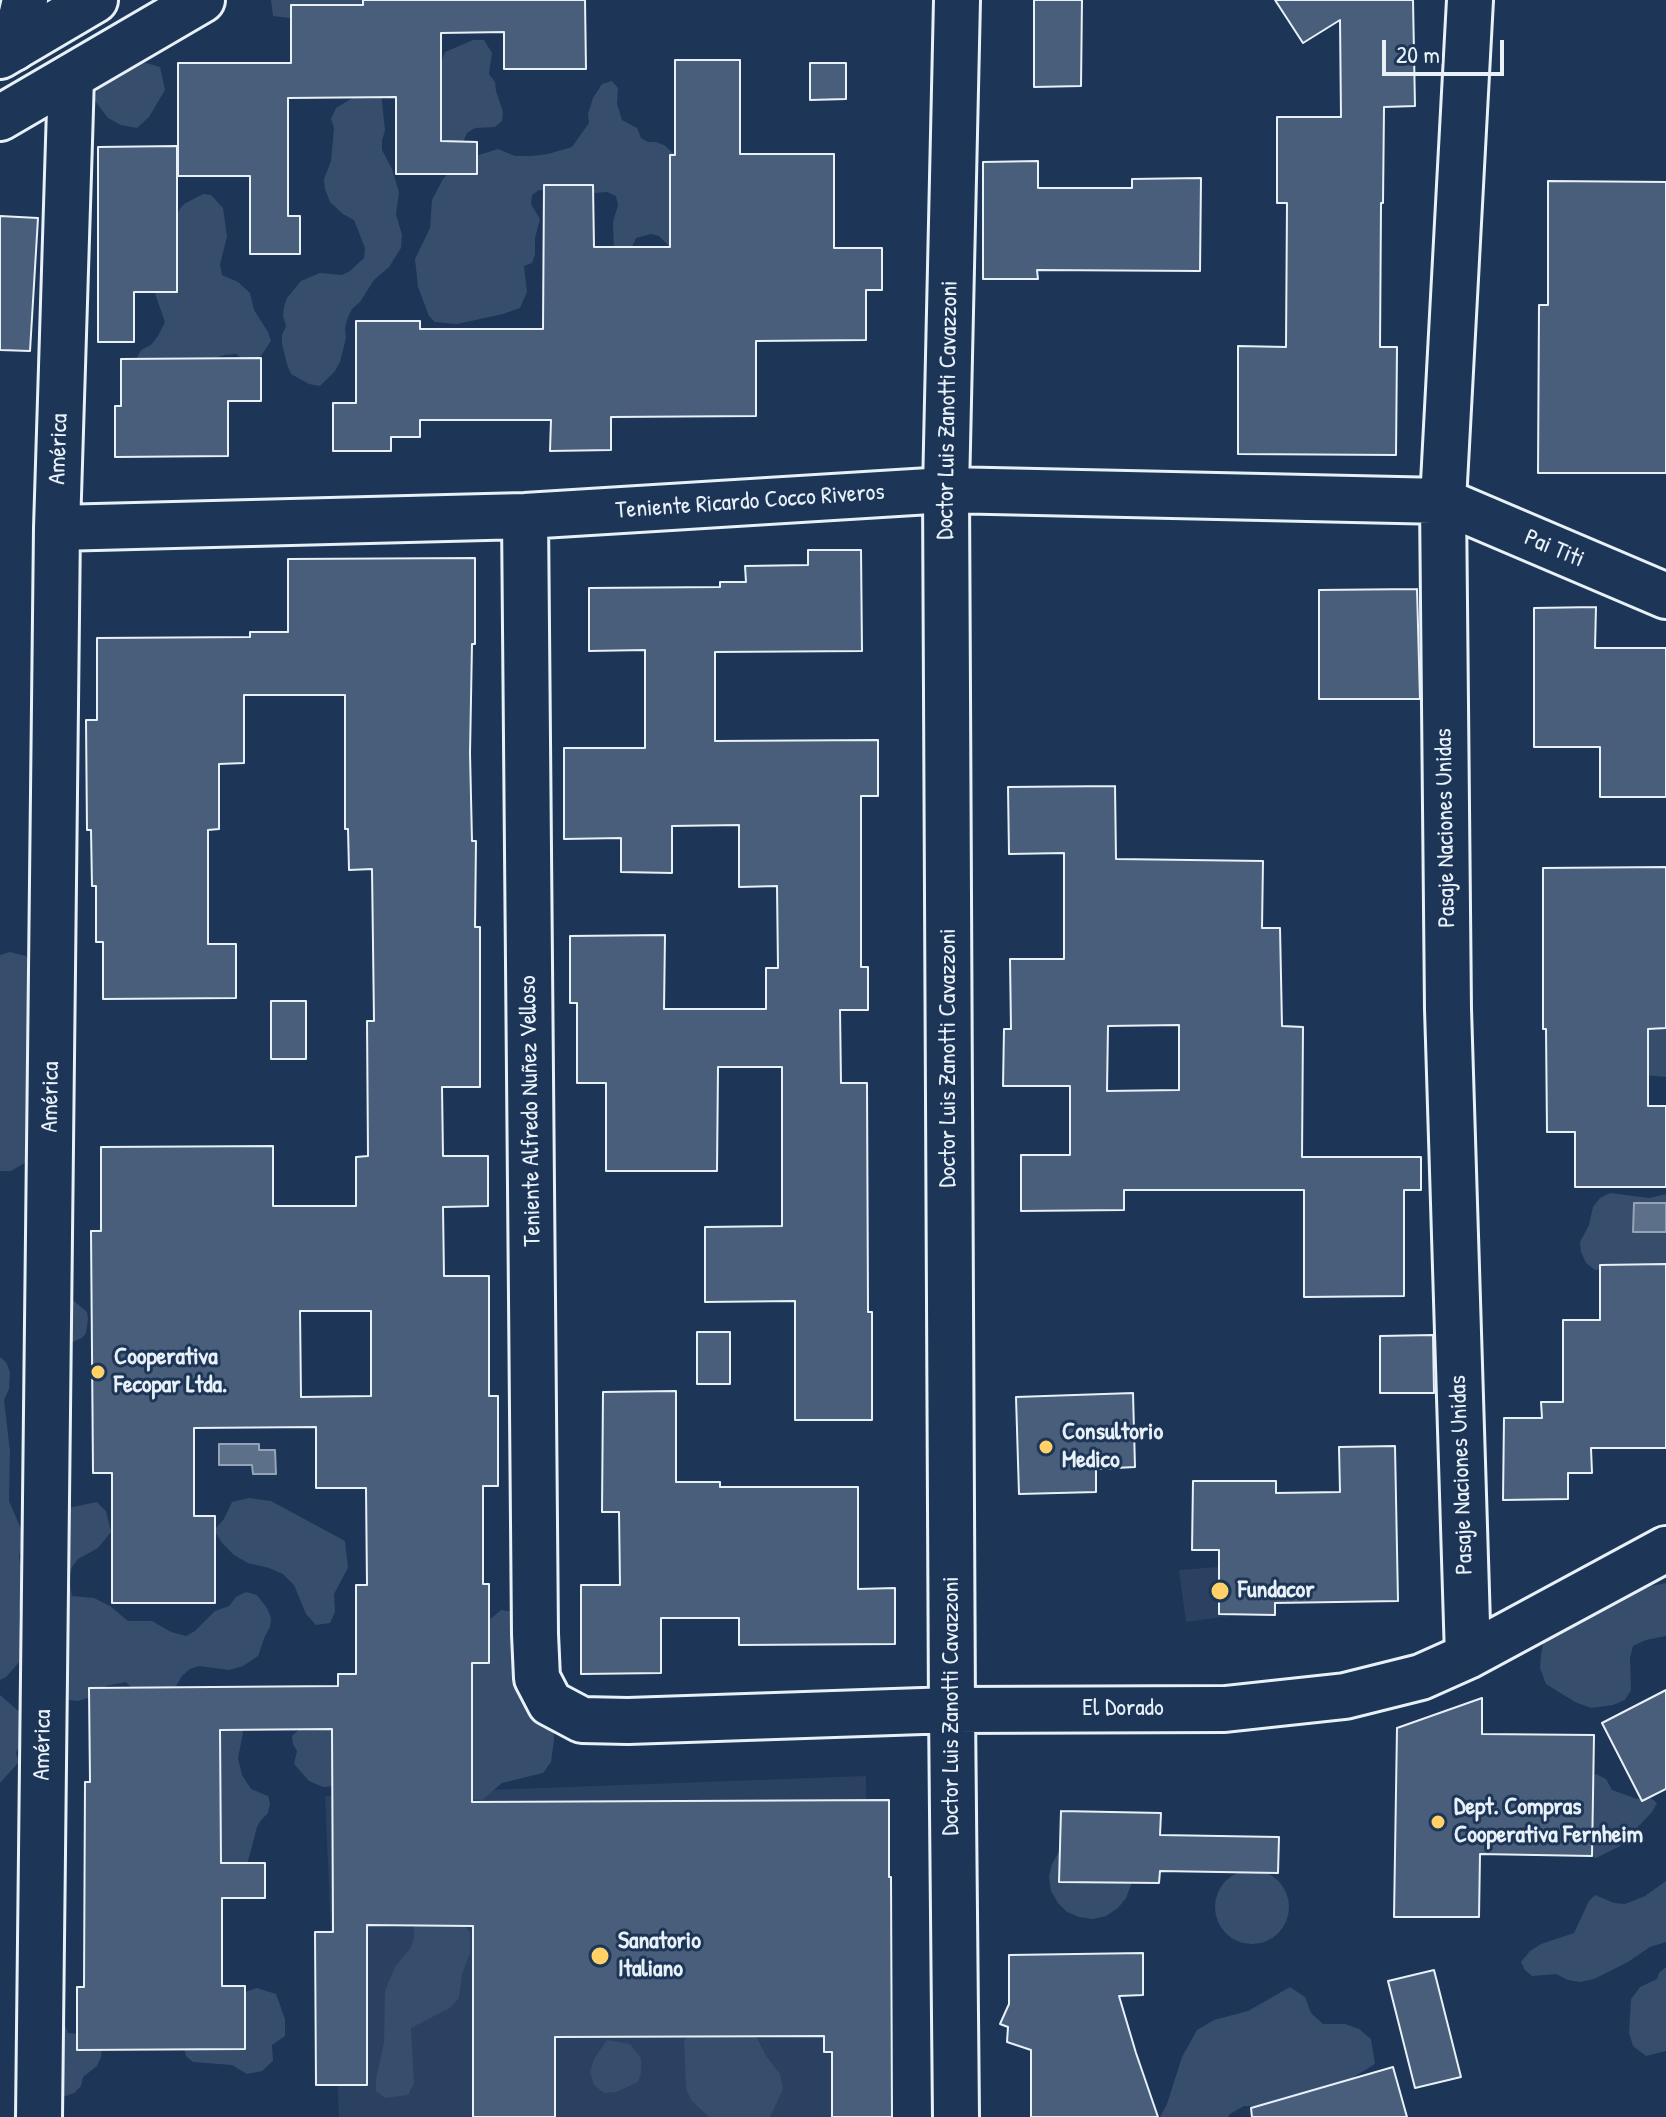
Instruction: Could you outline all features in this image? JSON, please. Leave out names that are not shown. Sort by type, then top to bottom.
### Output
[{"type":"main road","points":[[7,52],[25,0]]},
{"type":"main road","points":[[7,52],[95,0]]},
{"type":"main road","points":[[0,118],[202,0]]},
{"type":"main road","name":"Doctor Luis Zanotti Cavazzoni","points":[[956,2117],[946,490],[957,0]]},
{"type":"main road","name":"Pasaje Naciones Unidas","points":[[1468,1656],[1448,1009],[1443,501],[1470,0]]},
{"type":"main road","name":"América","points":[[39,2117],[57,528],[71,77]]},
{"type":"main road","name":"Teniente Ricardo Cocco Riveros","points":[[57,528],[525,516],[946,490],[1443,501]]},
{"type":"main road","name":"Pai Titi","points":[[1443,501],[1666,596]]},
{"type":"main road","name":"Teniente Alfredo Nuñez Velloso","points":[[525,516],[535,1634],[537,1678],[550,1703]]},
{"type":"main road","name":"El Dorado","points":[[550,1703],[582,1720],[628,1721],[952,1710],[1225,1709],[1345,1696],[1421,1677],[1468,1656],[1666,1549]]},
{"type":"shaded area","points":[[271,0],[363,0],[357,12],[305,20],[273,16]]},
{"type":"shaded area","points":[[473,40],[484,40],[492,53],[489,74],[495,82],[503,112],[502,121],[495,127],[475,128],[467,133],[463,142],[448,143],[438,137],[434,66],[442,60],[445,52]]},
{"type":"shaded area","points":[[146,63],[160,67],[165,90],[149,117],[137,128],[108,118],[95,101],[98,84],[132,65]]},
{"type":"shaded area","points":[[612,81],[618,88],[617,104],[622,120],[637,128],[641,138],[664,145],[683,162],[672,249],[659,236],[651,234],[636,238],[632,247],[614,253],[616,196],[607,192],[580,194],[539,190],[532,195],[531,204],[540,219],[535,255],[532,263],[524,266],[527,292],[520,308],[457,324],[435,322],[429,316],[418,287],[415,259],[430,228],[432,200],[443,179],[455,166],[469,158],[498,149],[515,156],[532,156],[572,147],[589,123],[588,114],[593,98],[602,84]]},
{"type":"shaded area","points":[[381,91],[385,131],[382,150],[399,192],[396,214],[402,235],[401,248],[389,267],[374,280],[352,309],[345,328],[346,338],[340,362],[335,371],[320,386],[309,384],[291,374],[287,364],[282,344],[286,326],[284,307],[287,298],[301,281],[320,273],[342,275],[364,258],[365,248],[354,220],[330,202],[324,179],[331,161],[334,128],[331,119],[336,108],[354,97]]},
{"type":"shaded area","points":[[203,194],[211,195],[223,208],[227,236],[220,265],[222,275],[238,282],[250,293],[254,310],[271,341],[261,356],[254,359],[242,359],[236,354],[225,355],[146,379],[137,358],[141,350],[151,345],[158,336],[165,322],[151,282],[179,210]]},
{"type":"shaded area","points":[[10,952],[26,956],[33,968],[26,1107],[31,1131],[28,1161],[11,1171],[0,1171],[0,955]]},
{"type":"shaded area","points":[[1666,1022],[1666,1077],[1643,1075],[1586,1034]]},
{"type":"shaded area","points":[[1610,1193],[1649,1198],[1666,1194],[1666,1278],[1622,1267],[1595,1270],[1586,1263],[1580,1242],[1589,1225],[1593,1207],[1600,1198]]},
{"type":"shaded area","points":[[1634,1203],[1666,1203],[1666,1232],[1633,1232]]},
{"type":"shaded area","points":[[74,1301],[87,1312],[88,1319],[82,1338],[66,1345],[68,1396],[41,1357],[25,1342],[25,1322]]},
{"type":"shaded area","points":[[0,1357],[10,1372],[9,1389],[4,1400],[10,1451],[9,1501],[21,1529],[19,1557],[25,1569],[19,1615],[21,1660],[0,1680]]},
{"type":"shaded area","points":[[219,1444],[259,1444],[259,1450],[275,1450],[276,1474],[253,1474],[252,1465],[219,1465]]},
{"type":"shaded area","points":[[249,1498],[271,1501],[345,1541],[348,1568],[334,1594],[335,1612],[330,1623],[316,1625],[306,1614],[294,1585],[283,1574],[248,1563],[222,1543],[214,1530],[224,1519],[232,1502]]},
{"type":"shaded area","points":[[97,1502],[106,1511],[111,1532],[98,1548],[78,1559],[72,1567],[69,1577],[72,1596],[94,1598],[128,1621],[152,1621],[186,1636],[215,1611],[229,1606],[236,1597],[246,1592],[257,1595],[271,1618],[258,1656],[243,1666],[229,1670],[199,1666],[190,1669],[176,1686],[167,1691],[133,1689],[126,1682],[106,1686],[88,1698],[69,1700],[56,1686],[44,1513]]},
{"type":"shaded area","name":"Fundacor","points":[[1244,1550],[1259,1612],[1186,1622],[1179,1570],[1218,1567],[1218,1552]]},
{"type":"shaded area","points":[[1666,1583],[1666,1636],[1633,1646],[1630,1658],[1631,1690],[1625,1700],[1591,1708],[1546,1684],[1540,1668],[1541,1654],[1544,1640],[1555,1629],[1612,1601]]},
{"type":"shaded area","points":[[501,1610],[516,1612],[553,1711],[551,1762],[543,1773],[502,1783],[482,1800],[456,1798],[473,1634]]},
{"type":"shaded area","points":[[0,1695],[23,1715],[22,1739],[16,1753],[19,1762],[0,1783]]},
{"type":"shaded area","points":[[333,1713],[334,1786],[323,1787],[309,1781],[294,1764],[297,1751],[292,1736],[303,1726]]},
{"type":"shaded area","points":[[241,1726],[243,1733],[238,1758],[242,1775],[251,1789],[268,1796],[270,1803],[268,1813],[257,1827],[248,1861],[241,1869],[219,1870],[199,1732]]},
{"type":"shaded area","points":[[1596,1774],[1606,1779],[1612,1790],[1637,1799],[1648,1796],[1657,1803],[1620,1846],[1596,1858],[1586,1855],[1586,1778]]},
{"type":"shaded area","name":"Sanatorio Italiano","points":[[866,1776],[867,2117],[339,2117],[325,1796]]},
{"type":"shaded area","points":[[1069,1843],[1132,1872],[1126,1898],[1106,1916],[1093,1919],[1067,1912],[1051,1891],[1049,1877],[1052,1864]]},
{"type":"shaded area","points":[[1252,1870],[1273,1876],[1283,1886],[1289,1907],[1283,1928],[1273,1938],[1252,1944],[1231,1938],[1221,1928],[1215,1907],[1221,1886],[1231,1876]]},
{"type":"shaded area","points":[[1666,1881],[1666,1942],[1650,1947],[1594,1979],[1580,1982],[1556,1974],[1532,1976],[1525,1970],[1521,1962],[1530,1951],[1574,1933],[1595,1895],[1625,1904],[1645,1896]]},
{"type":"shaded area","points":[[456,1913],[470,1933],[470,1953],[462,1974],[459,1998],[450,2008],[411,2028],[414,2083],[408,2095],[385,2098],[376,2091],[376,2079],[384,2042],[385,1991],[395,1967],[410,1949],[414,1927],[422,1919]]},
{"type":"shaded area","points":[[1666,1967],[1666,2051],[1646,2056],[1633,2046],[1629,2033],[1631,1999],[1640,1987],[1657,1979]]},
{"type":"shaded area","points":[[22,1984],[52,1991],[68,2033],[90,2035],[102,2046],[97,2066],[83,2077],[81,2086],[74,2093],[63,2097],[53,2096],[21,2041],[15,2026],[16,1999]]},
{"type":"shaded area","points":[[1290,1987],[1305,1997],[1311,2013],[1323,2024],[1345,2024],[1359,2029],[1371,2039],[1375,2064],[1331,2091],[1283,2106],[1244,2106],[1228,2117],[1160,2117],[1182,2057],[1197,2030],[1214,2020],[1248,2011]]},
{"type":"shaded area","points":[[257,1988],[276,1994],[285,2019],[285,2036],[272,2045],[273,2061],[262,2071],[247,2074],[232,2065],[193,2062],[186,2056],[184,2049],[239,1994]]},
{"type":"shaded area","points":[[745,2032],[757,2038],[780,2074],[783,2089],[770,2117],[709,2117],[691,2100],[686,2089],[684,2041],[691,2033]]},
{"type":"shaded area","points":[[607,2040],[630,2044],[641,2058],[641,2073],[638,2082],[616,2092],[604,2093],[594,2085],[590,2072],[594,2059]]},
{"type":"building","points":[[363,0],[585,0],[586,69],[504,69],[504,32],[441,33],[441,141],[477,142],[477,174],[396,174],[396,97],[288,98],[288,216],[300,216],[300,254],[250,254],[250,176],[178,176],[178,63],[291,63],[291,5],[363,5]]},
{"type":"building","points":[[1034,0],[1082,0],[1081,86],[1034,87]]},
{"type":"building","points":[[1275,0],[1413,0],[1415,106],[1384,107],[1380,347],[1397,347],[1396,455],[1238,454],[1238,346],[1286,347],[1287,203],[1277,203],[1277,117],[1341,117],[1340,20],[1303,43]]},
{"type":"building","points":[[675,60],[740,60],[740,154],[834,154],[834,248],[882,248],[882,290],[866,290],[866,340],[756,341],[756,416],[611,417],[611,450],[550,451],[551,420],[420,420],[420,437],[391,437],[391,451],[333,451],[333,403],[356,403],[356,321],[420,321],[420,329],[543,329],[544,185],[593,185],[594,247],[670,247],[670,155],[675,155]]},
{"type":"building","points":[[810,63],[846,63],[846,99],[810,100]]},
{"type":"building","points":[[177,146],[177,292],[134,292],[134,342],[98,342],[98,147]]},
{"type":"building","points":[[1038,161],[1038,188],[1132,188],[1132,179],[1201,178],[1200,271],[1037,270],[1038,279],[983,279],[983,162]]},
{"type":"building","points":[[1548,181],[1666,182],[1666,473],[1538,473],[1539,305],[1548,305]]},
{"type":"building","points":[[0,216],[38,218],[30,351],[0,350]]},
{"type":"building","points":[[261,358],[261,401],[228,401],[228,456],[115,457],[115,406],[121,406],[121,359]]},
{"type":"building","points":[[808,550],[861,550],[862,651],[715,652],[715,741],[878,740],[878,796],[861,796],[861,967],[868,967],[868,1010],[840,1010],[841,1083],[867,1083],[872,1420],[795,1420],[795,1301],[705,1302],[705,1227],[782,1226],[782,1067],[718,1067],[717,1171],[606,1171],[606,1083],[577,1083],[577,1003],[570,1003],[570,936],[665,935],[664,1009],[766,1009],[766,968],[778,968],[777,886],[739,887],[739,825],[672,826],[672,873],[621,872],[621,838],[564,839],[564,748],[645,748],[645,650],[589,651],[589,588],[720,587],[720,582],[746,582],[745,566],[808,565]]},
{"type":"building","points":[[475,558],[470,753],[472,841],[476,841],[475,927],[480,927],[480,1087],[442,1087],[443,1156],[488,1156],[488,1206],[443,1207],[444,1276],[489,1276],[489,1396],[498,1396],[498,1486],[483,1486],[483,1584],[489,1584],[489,1663],[472,1663],[472,1802],[889,1800],[892,2117],[832,2117],[832,2052],[824,2052],[824,2036],[555,2037],[555,2117],[473,2117],[473,1926],[367,1925],[367,2085],[316,2085],[315,1932],[333,1932],[332,1729],[220,1730],[221,1863],[265,1863],[265,1898],[222,1898],[222,1986],[245,1986],[245,2049],[77,2050],[77,1987],[84,1987],[85,1782],[90,1782],[89,1688],[338,1686],[338,1674],[356,1674],[356,1585],[367,1585],[366,1488],[316,1488],[316,1427],[194,1428],[194,1516],[215,1516],[215,1603],[112,1603],[112,1473],[93,1473],[91,1231],[101,1231],[101,1147],[273,1146],[273,1206],[356,1206],[356,1157],[368,1156],[367,1021],[374,1021],[372,869],[349,870],[348,829],[345,829],[345,695],[244,695],[244,763],[219,764],[219,829],[208,830],[208,944],[236,944],[236,998],[103,999],[103,942],[96,942],[96,886],[92,886],[91,830],[87,830],[86,720],[97,720],[97,638],[250,637],[250,632],[288,632],[288,559]],"holes":[[[300,1311],[371,1311],[371,1396],[301,1397]]]},
{"type":"building","points":[[1417,589],[1420,699],[1319,699],[1319,590]]},
{"type":"building","points":[[1596,607],[1595,648],[1666,648],[1666,797],[1600,797],[1600,747],[1534,747],[1534,608]]},
{"type":"building","points":[[1115,786],[1116,859],[1263,861],[1262,928],[1280,928],[1282,1026],[1303,1027],[1302,1157],[1421,1157],[1421,1190],[1404,1190],[1404,1296],[1304,1297],[1304,1190],[1124,1190],[1124,1210],[1021,1211],[1021,1155],[1070,1155],[1070,1086],[1003,1086],[1004,1029],[1011,1029],[1010,959],[1064,959],[1064,853],[1009,854],[1008,787]],"holes":[[[1179,1025],[1179,1090],[1107,1091],[1108,1026]]]},
{"type":"building","points":[[1666,867],[1666,1028],[1648,1029],[1648,1106],[1666,1106],[1666,1187],[1575,1187],[1575,1132],[1547,1132],[1546,1029],[1543,1029],[1543,868]]},
{"type":"building","points":[[271,1001],[306,1001],[306,1059],[271,1059]]},
{"type":"building","points":[[1666,1264],[1666,1448],[1591,1448],[1592,1473],[1568,1473],[1568,1499],[1503,1500],[1504,1418],[1542,1418],[1541,1402],[1563,1402],[1563,1320],[1600,1320],[1600,1265]]},
{"type":"building","points":[[697,1332],[730,1332],[730,1384],[697,1384]]},
{"type":"building","points":[[1433,1335],[1434,1393],[1380,1393],[1380,1336]]},
{"type":"building","points":[[676,1391],[676,1482],[720,1482],[720,1487],[858,1487],[858,1589],[895,1588],[895,1644],[739,1645],[739,1618],[661,1618],[661,1673],[581,1674],[581,1585],[620,1585],[619,1512],[602,1512],[603,1392]]},
{"type":"building","points":[[1133,1393],[1135,1467],[1096,1469],[1096,1492],[1019,1494],[1016,1397]]},
{"type":"building","points":[[1395,1446],[1398,1601],[1275,1603],[1275,1615],[1219,1614],[1219,1550],[1192,1550],[1193,1481],[1276,1481],[1276,1493],[1340,1492],[1339,1447]]},
{"type":"building","points":[[1666,1690],[1666,1789],[1642,1801],[1602,1723]]},
{"type":"building","points":[[1482,1698],[1482,1734],[1594,1735],[1592,1856],[1480,1854],[1479,1917],[1394,1917],[1397,1728]]},
{"type":"building","points":[[1061,1811],[1161,1813],[1160,1835],[1279,1837],[1278,1873],[1160,1871],[1159,1883],[1059,1882]]},
{"type":"building","points":[[1143,1953],[1143,1995],[1119,1996],[1158,2117],[1031,2117],[1031,2050],[1007,2042],[1008,2027],[1000,2024],[1009,2004],[1009,1955]]},
{"type":"building","points":[[1434,1970],[1461,2077],[1415,2088],[1388,1981]]},
{"type":"building","points":[[1393,2067],[1407,2117],[1252,2117],[1251,2108]]},
{"type":"place","name":"Cooperativa Fecopar Ltda.","points":[[98,1372]]},
{"type":"place","name":"Consultorio Medico","points":[[1046,1447]]},
{"type":"place","name":"Fundacor","points":[[1220,1591]]},
{"type":"place","name":"Dept. Compras Cooperativa Fernheim","points":[[1438,1822]]},
{"type":"place","name":"Sanatorio Italiano","points":[[600,1956]]}]
